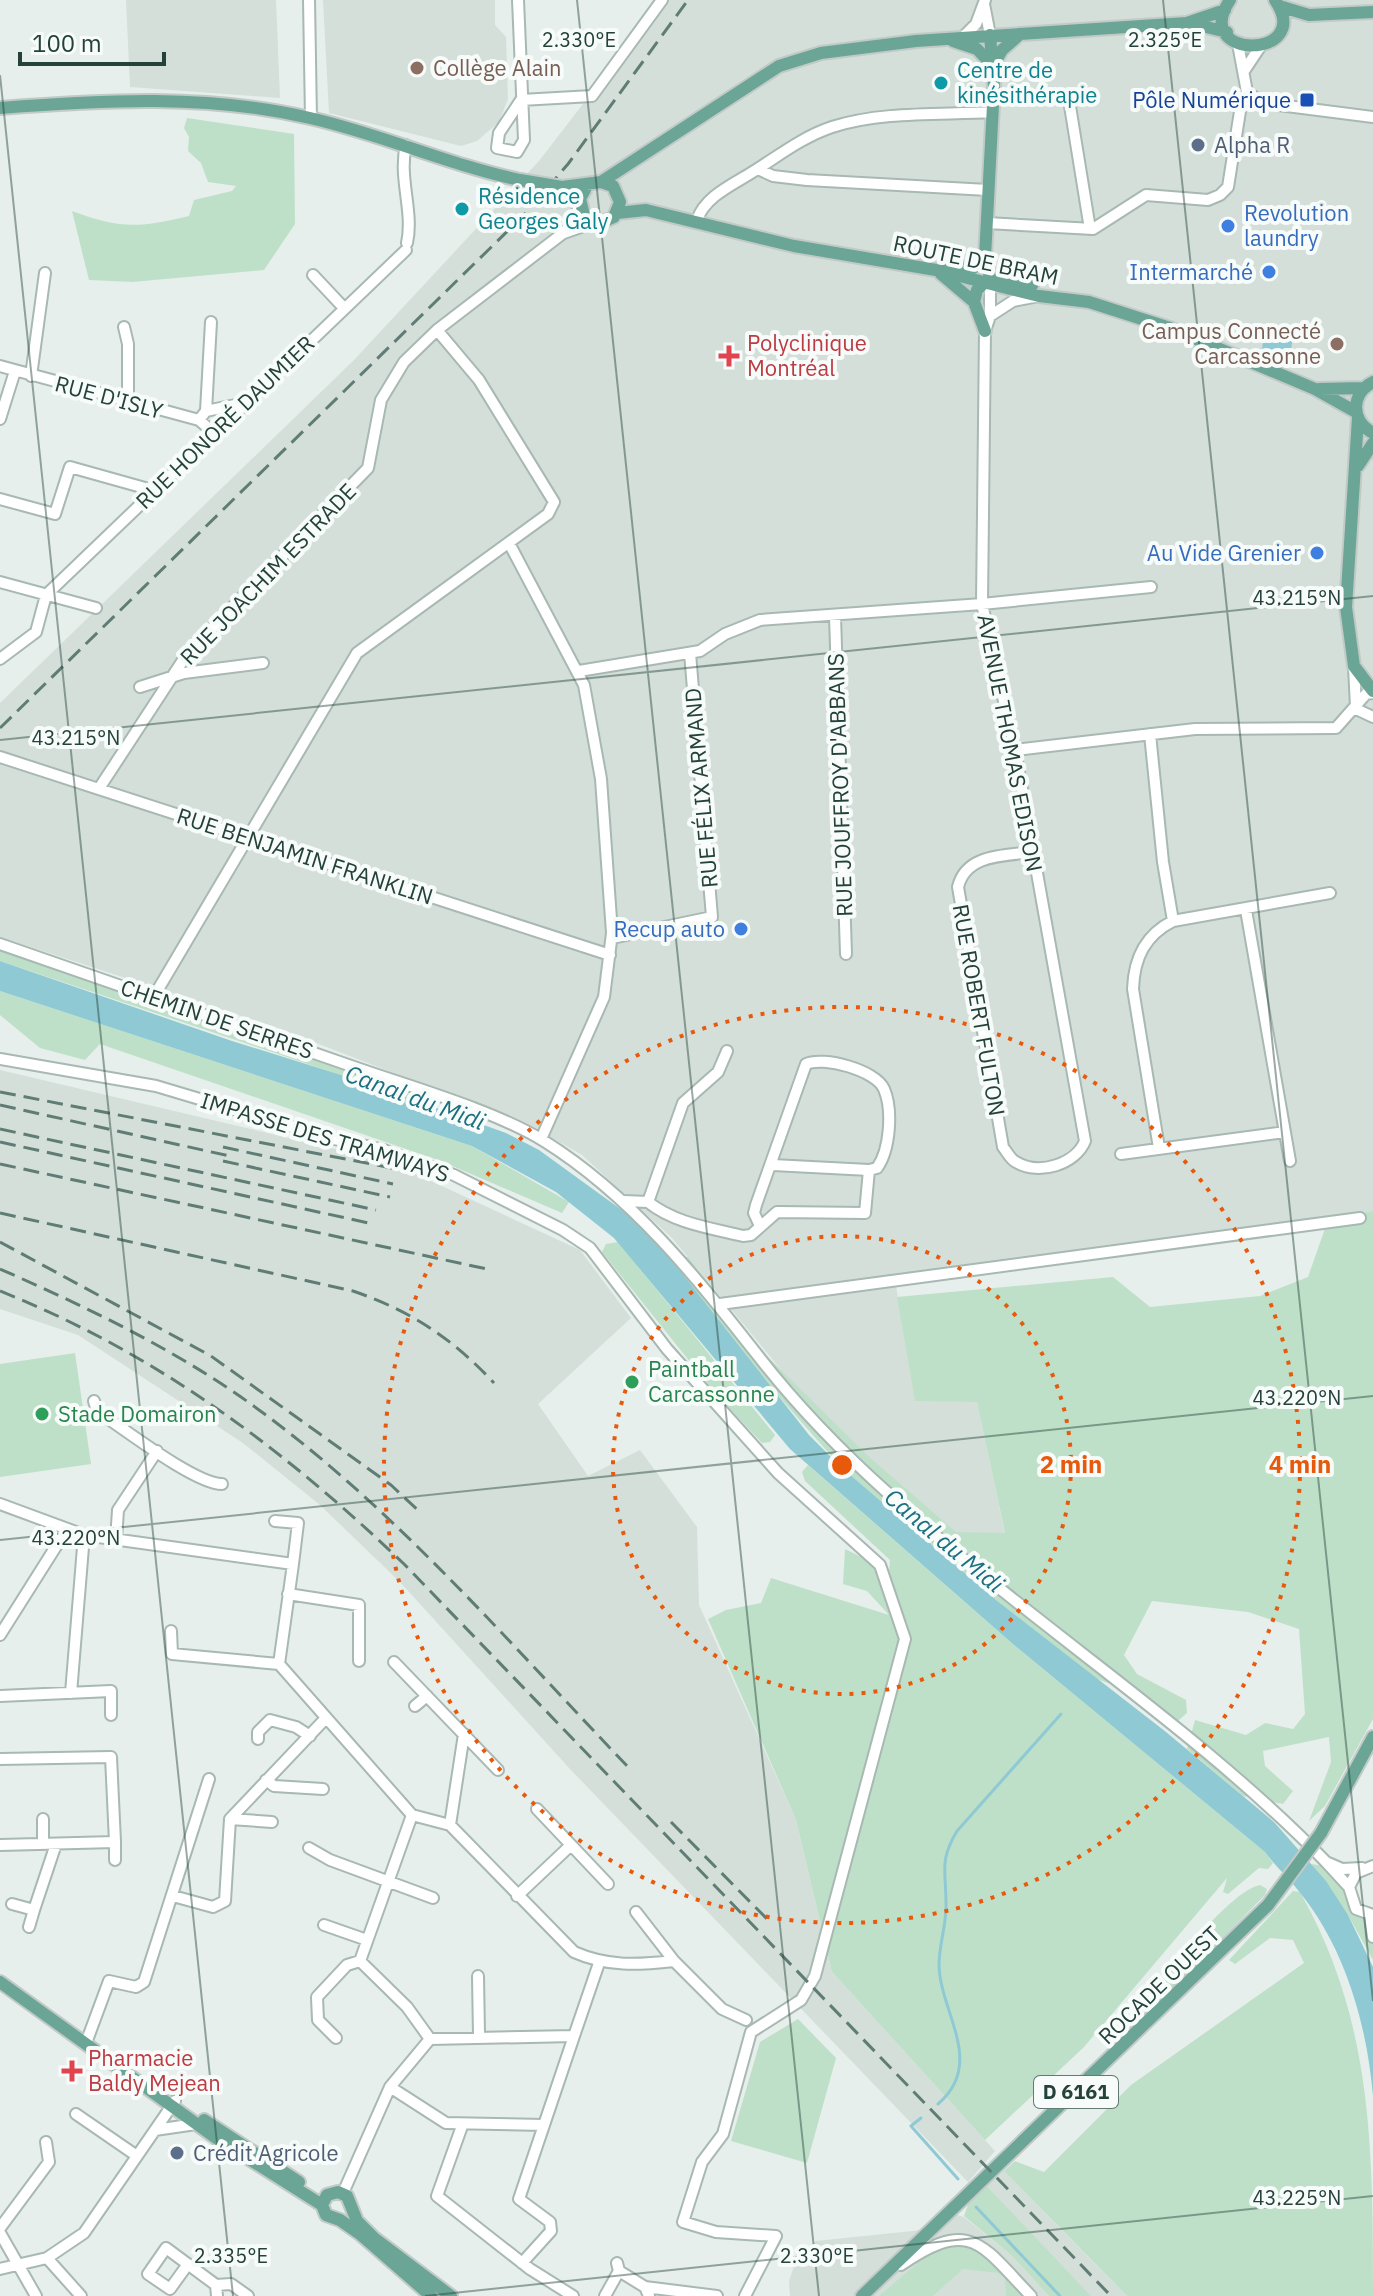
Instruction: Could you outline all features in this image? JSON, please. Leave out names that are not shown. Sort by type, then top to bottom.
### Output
[{"type":"main road","points":[[1279,30],[1277,3],[1309,15],[1373,12]]},
{"type":"main road","points":[[1187,23],[1228,5],[1227,32]]},
{"type":"main road","points":[[0,108],[144,99],[273,110],[311,118],[520,180],[562,187],[587,186],[601,182],[779,66],[861,46],[1187,23],[1227,32],[1238,44],[1260,47],[1279,30],[1309,15]]},
{"type":"main road","points":[[993,66],[1015,34]]},
{"type":"main road","points":[[974,302],[987,282],[985,257],[993,66],[990,35]]},
{"type":"main road","points":[[947,39],[977,49],[993,66]]},
{"type":"main road","points":[[562,187],[580,201],[584,215],[595,222],[610,220],[617,213],[620,196],[613,186],[601,182]]},
{"type":"main road","points":[[580,201],[587,186]]},
{"type":"main road","name":"ROUTE DE BRAM","points":[[617,213],[646,210],[794,246],[936,270],[1039,296],[1089,302],[1170,328],[1315,389],[1357,415],[1373,433]]},
{"type":"main road","points":[[936,270],[973,268],[985,257]]},
{"type":"main road","points":[[936,270],[974,302],[985,331]]},
{"type":"main road","points":[[987,282],[1089,302]]},
{"type":"main road","name":"ROUTE DE BRAM","points":[[1315,389],[1370,383],[1357,415]]},
{"type":"main road","points":[[1357,415],[1346,607],[1354,666],[1373,692]]},
{"type":"main road","points":[[1356,469],[1373,443]]},
{"type":"main road","points":[[1350,647],[1373,679]]},
{"type":"main road","name":"ROCADE OUEST","points":[[862,2296],[1268,1905],[1321,1833],[1373,1737]]},
{"type":"main road","points":[[0,1982],[174,2104],[325,2200],[330,2218],[345,2215],[451,2296]]},
{"type":"main road","points":[[174,2104],[197,2124],[325,2200]]},
{"type":"main road","points":[[325,2200],[343,2193],[350,2201],[345,2215]]},
{"type":"main road","points":[[345,2215],[431,2296]]},
{"type":"street","points":[[309,0],[311,118]]},
{"type":"street","points":[[518,0],[521,100],[522,148],[507,153],[497,148],[496,140],[521,100]]},
{"type":"street","points":[[521,100],[592,96],[662,0]]},
{"type":"street","points":[[984,2],[989,15],[990,35]]},
{"type":"street","points":[[962,38],[973,28],[984,2]]},
{"type":"street","points":[[989,15],[1015,34]]},
{"type":"street","points":[[987,223],[1090,229],[1103,224],[1146,195],[1208,200],[1224,192],[1228,187],[1241,105],[1247,92],[1238,44]]},
{"type":"street","points":[[1244,71],[1260,47]]},
{"type":"street","points":[[1247,92],[1263,103],[1373,117]]},
{"type":"street","points":[[1070,106],[1090,229]]},
{"type":"street","points":[[697,220],[702,206],[735,183],[798,143],[832,127],[871,120],[992,112]]},
{"type":"street","name":"RUE HONORÉ DAUMIER","points":[[46,595],[406,247],[410,228],[403,168],[406,145]]},
{"type":"street","points":[[758,169],[773,176],[807,180],[988,190]]},
{"type":"street","name":"RUE JOACHIM ESTRADE","points":[[100,787],[187,654],[358,481],[372,457],[374,424],[381,400],[404,362],[437,330],[562,234],[572,224],[580,201]]},
{"type":"street","name":"RUE JOACHIM ESTRADE","points":[[562,234],[595,222]]},
{"type":"street","points":[[31,376],[45,273]]},
{"type":"street","points":[[313,275],[344,308]]},
{"type":"street","name":"AVENUE THOMAS EDISON","points":[[987,282],[990,316],[985,331],[982,604],[1015,750],[1083,1121],[1085,1141],[1080,1153],[1071,1161]]},
{"type":"street","points":[[990,316],[1013,301],[1039,296]]},
{"type":"street","points":[[211,322],[203,415],[245,403]]},
{"type":"street","points":[[124,327],[128,344],[128,403]]},
{"type":"street","points":[[153,998],[357,653],[548,514],[554,502],[479,380],[437,330]]},
{"type":"street","name":"RUE D'ISLY","points":[[0,366],[128,403],[203,415],[214,433]]},
{"type":"street","points":[[0,419],[15,371]]},
{"type":"street","points":[[0,499],[55,514],[70,467],[145,488],[151,493]]},
{"type":"street","points":[[509,543],[579,671],[601,779],[612,938],[604,997],[541,1139]]},
{"type":"street","points":[[0,582],[96,608]]},
{"type":"street","points":[[579,671],[690,653],[760,620],[982,604],[1151,587]]},
{"type":"street","points":[[0,659],[36,632],[46,595]]},
{"type":"street","name":"RUE JOUFFROY D'ABBANS","points":[[835,616],[846,954]]},
{"type":"street","name":"RUE FÉLIX ARMAND","points":[[612,938],[712,917],[690,653]]},
{"type":"street","points":[[140,687],[170,676],[263,663]]},
{"type":"street","points":[[1354,666],[1358,692],[1356,709]]},
{"type":"street","points":[[1015,750],[1195,729],[1336,728],[1356,709],[1366,694],[1373,692]]},
{"type":"street","points":[[1356,709],[1373,717]]},
{"type":"street","points":[[1150,734],[1163,862],[1173,921]]},
{"type":"street","name":"RUE BENJAMIN FRANKLIN","points":[[0,757],[610,955]]},
{"type":"street","name":"RUE ROBERT FULTON","points":[[1032,852],[974,863],[962,872],[958,887],[1003,1147],[1015,1162],[1035,1167],[1071,1161]]},
{"type":"street","points":[[1159,1148],[1133,989],[1133,969],[1143,944],[1158,928],[1173,921],[1330,893]]},
{"type":"street","points":[[1246,910],[1290,1161]]},
{"type":"street","name":"CHEMIN DE SERRES","points":[[0,944],[449,1100],[541,1139],[606,1184],[720,1304],[760,1359],[830,1439],[892,1498],[1267,1801],[1349,1887],[1356,1909],[1372,1915]]},
{"type":"street","points":[[648,1202],[683,1103],[718,1072],[727,1051]]},
{"type":"street","name":"IMPASSE DES TRAMWAYS","points":[[0,1059],[156,1086],[330,1138],[384,1150],[454,1175],[563,1230],[590,1248],[667,1349],[778,1473],[880,1565],[905,1639],[815,1976],[801,2000],[751,2032],[723,2134],[702,2162],[683,2222],[716,2232],[776,2236],[745,2296]]},
{"type":"street","points":[[760,1226],[754,1213],[806,1064],[816,1059],[848,1066],[875,1078],[884,1088],[888,1129],[882,1161],[877,1168],[773,1165]]},
{"type":"street","points":[[1121,1154],[1285,1132]]},
{"type":"street","points":[[624,1201],[648,1202],[659,1211],[695,1225],[751,1235],[777,1212],[865,1213],[869,1170]]},
{"type":"street","points":[[720,1304],[1360,1218]]},
{"type":"street","points":[[94,1401],[97,1411],[157,1451],[210,1484],[222,1484]]},
{"type":"street","points":[[120,1541],[118,1510],[157,1451]]},
{"type":"street","points":[[0,1504],[84,1535],[293,1564]]},
{"type":"street","points":[[275,1521],[298,1523],[279,1664]]},
{"type":"street","points":[[0,1635],[67,1529]]},
{"type":"street","points":[[71,1693],[84,1535]]},
{"type":"street","points":[[288,1594],[359,1605],[359,1661]]},
{"type":"street","points":[[171,1631],[172,1654],[279,1664],[412,1815],[450,1825],[574,1952],[599,1963],[641,1965],[674,1961]]},
{"type":"street","points":[[394,1662],[498,1770]]},
{"type":"street","points":[[0,1696],[111,1691],[111,1715]]},
{"type":"street","points":[[415,1706],[427,1696]]},
{"type":"street","points":[[173,1896],[213,1907],[225,1901],[230,1819],[326,1718]]},
{"type":"street","points":[[258,1739],[258,1732],[270,1720],[296,1727],[310,1736]]},
{"type":"street","points":[[450,1825],[464,1734]]},
{"type":"street","points":[[0,1759],[111,1757],[115,1860]]},
{"type":"street","points":[[86,2043],[109,1981],[136,1987],[144,1982],[209,1779]]},
{"type":"street","points":[[266,1780],[274,1786],[323,1789]]},
{"type":"street","points":[[537,1809],[608,1884]]},
{"type":"street","points":[[360,1961],[412,1815]]},
{"type":"street","points":[[43,1819],[43,1843]]},
{"type":"street","points":[[230,1819],[272,1822]]},
{"type":"street","points":[[0,1845],[115,1842]]},
{"type":"street","points":[[29,1927],[56,1844]]},
{"type":"street","points":[[517,1896],[571,1845]]},
{"type":"street","points":[[309,1848],[330,1860],[389,1879],[433,1898]]},
{"type":"street","points":[[1326,1862],[1342,1869],[1369,1864]]},
{"type":"street","points":[[1349,1887],[1369,1864]]},
{"type":"street","points":[[12,1904],[34,1910]]},
{"type":"street","points":[[636,1912],[674,1961],[722,2009],[746,2020]]},
{"type":"street","points":[[1372,1915],[1373,1937]]},
{"type":"street","points":[[324,1925],[367,1940]]},
{"type":"street","points":[[336,2038],[318,2020],[317,1997],[347,1965],[360,1961]]},
{"type":"street","points":[[360,1961],[407,2007],[430,2039]]},
{"type":"street","points":[[522,2263],[551,2231],[550,2222],[519,2199],[599,1963]]},
{"type":"street","points":[[478,1976],[479,2035]]},
{"type":"street","points":[[343,2193],[390,2087],[430,2039],[479,2035],[574,2036]]},
{"type":"street","points":[[390,2087],[446,2123],[462,2126],[544,2125]]},
{"type":"street","points":[[0,2269],[22,2267],[47,2258],[84,2233],[174,2104]]},
{"type":"street","points":[[76,2114],[137,2156]]},
{"type":"street","points":[[155,2130],[197,2124]]},
{"type":"street","points":[[462,2126],[437,2196],[522,2263],[573,2296]]},
{"type":"street","points":[[36,2296],[0,2230],[49,2162],[46,2142]]},
{"type":"street","points":[[882,2277],[925,2248],[947,2239],[965,2239],[1003,2262],[1029,2294]]},
{"type":"street","points":[[47,2258],[81,2296]]},
{"type":"street","points":[[188,2264],[216,2290],[231,2284],[248,2296]]},
{"type":"street","points":[[605,2296],[618,2267],[647,2292],[717,2296]]},
{"type":"shaded area","points":[[126,0],[276,0],[280,98],[130,87]]},
{"type":"shaded area","name":"Collège Alain","points":[[323,0],[495,0],[495,25],[506,37],[508,99],[499,122],[477,141],[461,146],[329,113]]},
{"type":"shaded area","points":[[663,0],[1373,0],[1373,1211],[894,1274],[915,1400],[977,1401],[1005,1534],[953,1538],[836,1436],[672,1238],[582,1155],[535,1128],[275,1027],[0,937],[0,703],[354,360],[539,161]]},
{"type":"shaded area","points":[[0,1070],[361,1155],[418,1175],[580,1250],[631,1318],[538,1404],[588,1476],[640,1450],[697,1527],[699,1605],[796,1820],[832,1972],[995,2151],[968,2182],[570,1769],[400,1582],[320,1505],[243,1443],[78,1335],[0,1309]]},
{"type":"shaded area","points":[[1004,2171],[1127,2296],[1091,2296],[1071,2276],[987,2186]]},
{"type":"shaded area","points":[[945,2211],[964,2217],[1012,2256],[1049,2296],[790,2296],[789,2281],[797,2257],[816,2241],[922,2230]]},
{"type":"green space","points":[[187,118],[294,134],[295,224],[264,270],[132,282],[89,280],[72,211],[117,224],[156,223],[189,216],[194,200],[232,191],[236,186],[208,182],[201,163],[188,151],[189,137],[184,128]]},
{"type":"green space","points":[[0,948],[429,1096],[436,1101],[433,1106],[0,961]]},
{"type":"green space","points":[[0,991],[472,1146],[569,1202],[562,1213],[441,1161],[100,1044],[85,1060],[40,1048],[0,1015]]},
{"type":"green space","points":[[1373,1211],[1373,1719],[1325,1806],[1309,1821],[1331,1762],[1329,1737],[1263,1751],[1265,1766],[1293,1791],[1283,1804],[1243,1796],[1187,1749],[1195,1720],[1246,1735],[1265,1723],[1293,1729],[1305,1714],[1299,1629],[1248,1612],[1152,1601],[1124,1655],[1137,1674],[1186,1700],[1187,1713],[1172,1726],[1130,1691],[1097,1679],[996,1600],[841,1467],[752,1366],[670,1258],[688,1257],[768,1357],[869,1457],[956,1532],[1005,1533],[977,1402],[915,1401],[897,1297],[1113,1277],[1150,1307],[1260,1296],[1308,1277],[1329,1217]]},
{"type":"green space","points":[[618,1242],[775,1435],[770,1442],[762,1443],[715,1393],[602,1252],[606,1244]]},
{"type":"green space","name":"Stade Domairon","points":[[75,1353],[91,1464],[0,1477],[0,1364]]},
{"type":"green space","points":[[808,1465],[1013,1644],[1265,1852],[1273,1863],[1268,1869],[1259,1868],[1228,1894],[1223,1892],[1227,1878],[1084,2047],[985,2140],[832,1972],[796,1820],[708,1619],[726,1610],[761,1603],[771,1578],[889,1615],[867,1591],[843,1584],[845,1549],[889,1571],[890,1560],[805,1481],[802,1472]]},
{"type":"green space","points":[[1311,1864],[1325,1866],[1344,1887],[1348,1899],[1373,1916],[1373,1960],[1348,1915]]},
{"type":"green space","points":[[1260,1885],[1267,1889],[1265,1895],[1178,1983],[1160,1994],[1159,1985],[1206,1928],[1235,1900]]},
{"type":"green space","points":[[1293,1891],[1300,1892],[1324,1940],[1355,2037],[1369,2137],[1373,2296],[1127,2296],[1004,2171],[1015,2161],[1044,2172],[1131,2085],[1304,1963],[1293,1940],[1270,1938],[1235,1964],[1229,1960]]},
{"type":"green space","points":[[798,2019],[836,2058],[807,2163],[731,2141],[760,2042]]},
{"type":"green space","points":[[987,2186],[1091,2296],[1049,2296],[1012,2256],[964,2216],[969,2202]]},
{"type":"green space","points":[[957,2243],[980,2252],[1019,2289],[1021,2296],[1006,2296],[1005,2278],[998,2273],[963,2269],[933,2296],[879,2296],[934,2249]]},
{"type":"water","points":[[1265,327],[1293,331],[1291,353],[1262,349]]},
{"type":"water","points":[[0,961],[232,1041],[370,1084],[506,1133],[539,1150],[630,1216],[670,1258],[809,1435],[841,1467],[996,1600],[1166,1732],[1274,1822],[1326,1881],[1348,1915],[1373,1967],[1373,2096],[1366,2043],[1342,1964],[1317,1916],[1265,1852],[1013,1644],[790,1449],[614,1238],[556,1192],[472,1146],[0,991]]},
{"type":"waterway","points":[[938,2104],[952,2088],[959,2072],[960,2055],[939,1965],[946,1911],[945,1866],[948,1850],[957,1831],[1061,1714]]},
{"type":"waterway","points":[[921,2118],[911,2126],[958,2179]]},
{"type":"waterway","points":[[976,2207],[1060,2296]]},
{"type":"railway","points":[[0,728],[524,215],[568,164],[688,0]]},
{"type":"railway","points":[[0,1092],[397,1169]]},
{"type":"railway","points":[[0,1105],[234,1157]]},
{"type":"railway","points":[[0,1129],[376,1210]]},
{"type":"railway","points":[[0,1142],[373,1224]]},
{"type":"railway","points":[[223,1147],[393,1184]]},
{"type":"railway","points":[[223,1161],[390,1197]]},
{"type":"railway","points":[[0,1164],[487,1269]]},
{"type":"railway","points":[[0,1213],[353,1291],[394,1307],[430,1328],[462,1352],[494,1383]]},
{"type":"railway","points":[[0,1242],[211,1356],[391,1485],[422,1514]]},
{"type":"railway","points":[[0,1269],[93,1312],[184,1360],[295,1437],[347,1481],[445,1574],[631,1770]]},
{"type":"railway","points":[[0,1291],[57,1316],[165,1374],[265,1443],[359,1522],[404,1564],[1111,2296]]},
{"type":"railway","points":[[671,1822],[772,1924]]},
{"type":"place","name":"Collège Alain","points":[[417,68]]},
{"type":"place","name":"Centre de kinésithérapie","points":[[941,83]]},
{"type":"place","name":"Pôle Numérique","points":[[1307,100]]},
{"type":"place","name":"Alpha R","points":[[1198,145]]},
{"type":"place","name":"Résidence Georges Galy","points":[[462,209]]},
{"type":"place","name":"Revolution laundry","points":[[1228,226]]},
{"type":"place","name":"Intermarché","points":[[1269,272]]},
{"type":"place","name":"Campus Connecté Carcassonne","points":[[1337,344]]},
{"type":"place","name":"Polyclinique Montréal","points":[[729,356]]},
{"type":"place","name":"Au Vide Grenier","points":[[1317,553]]},
{"type":"place","name":"Recup auto","points":[[741,929]]},
{"type":"place","name":"Paintball Carcassonne","points":[[632,1382]]},
{"type":"place","name":"Stade Domairon","points":[[42,1414]]},
{"type":"place","name":"Pharmacie Baldy Mejean","points":[[72,2071]]},
{"type":"place","name":"Crédit Agricole","points":[[177,2153]]},
{"type":"water label","name":"Canal du Midi","points":[[415,1098]]},
{"type":"water label","name":"Canal du Midi","points":[[944,1541]]}]
